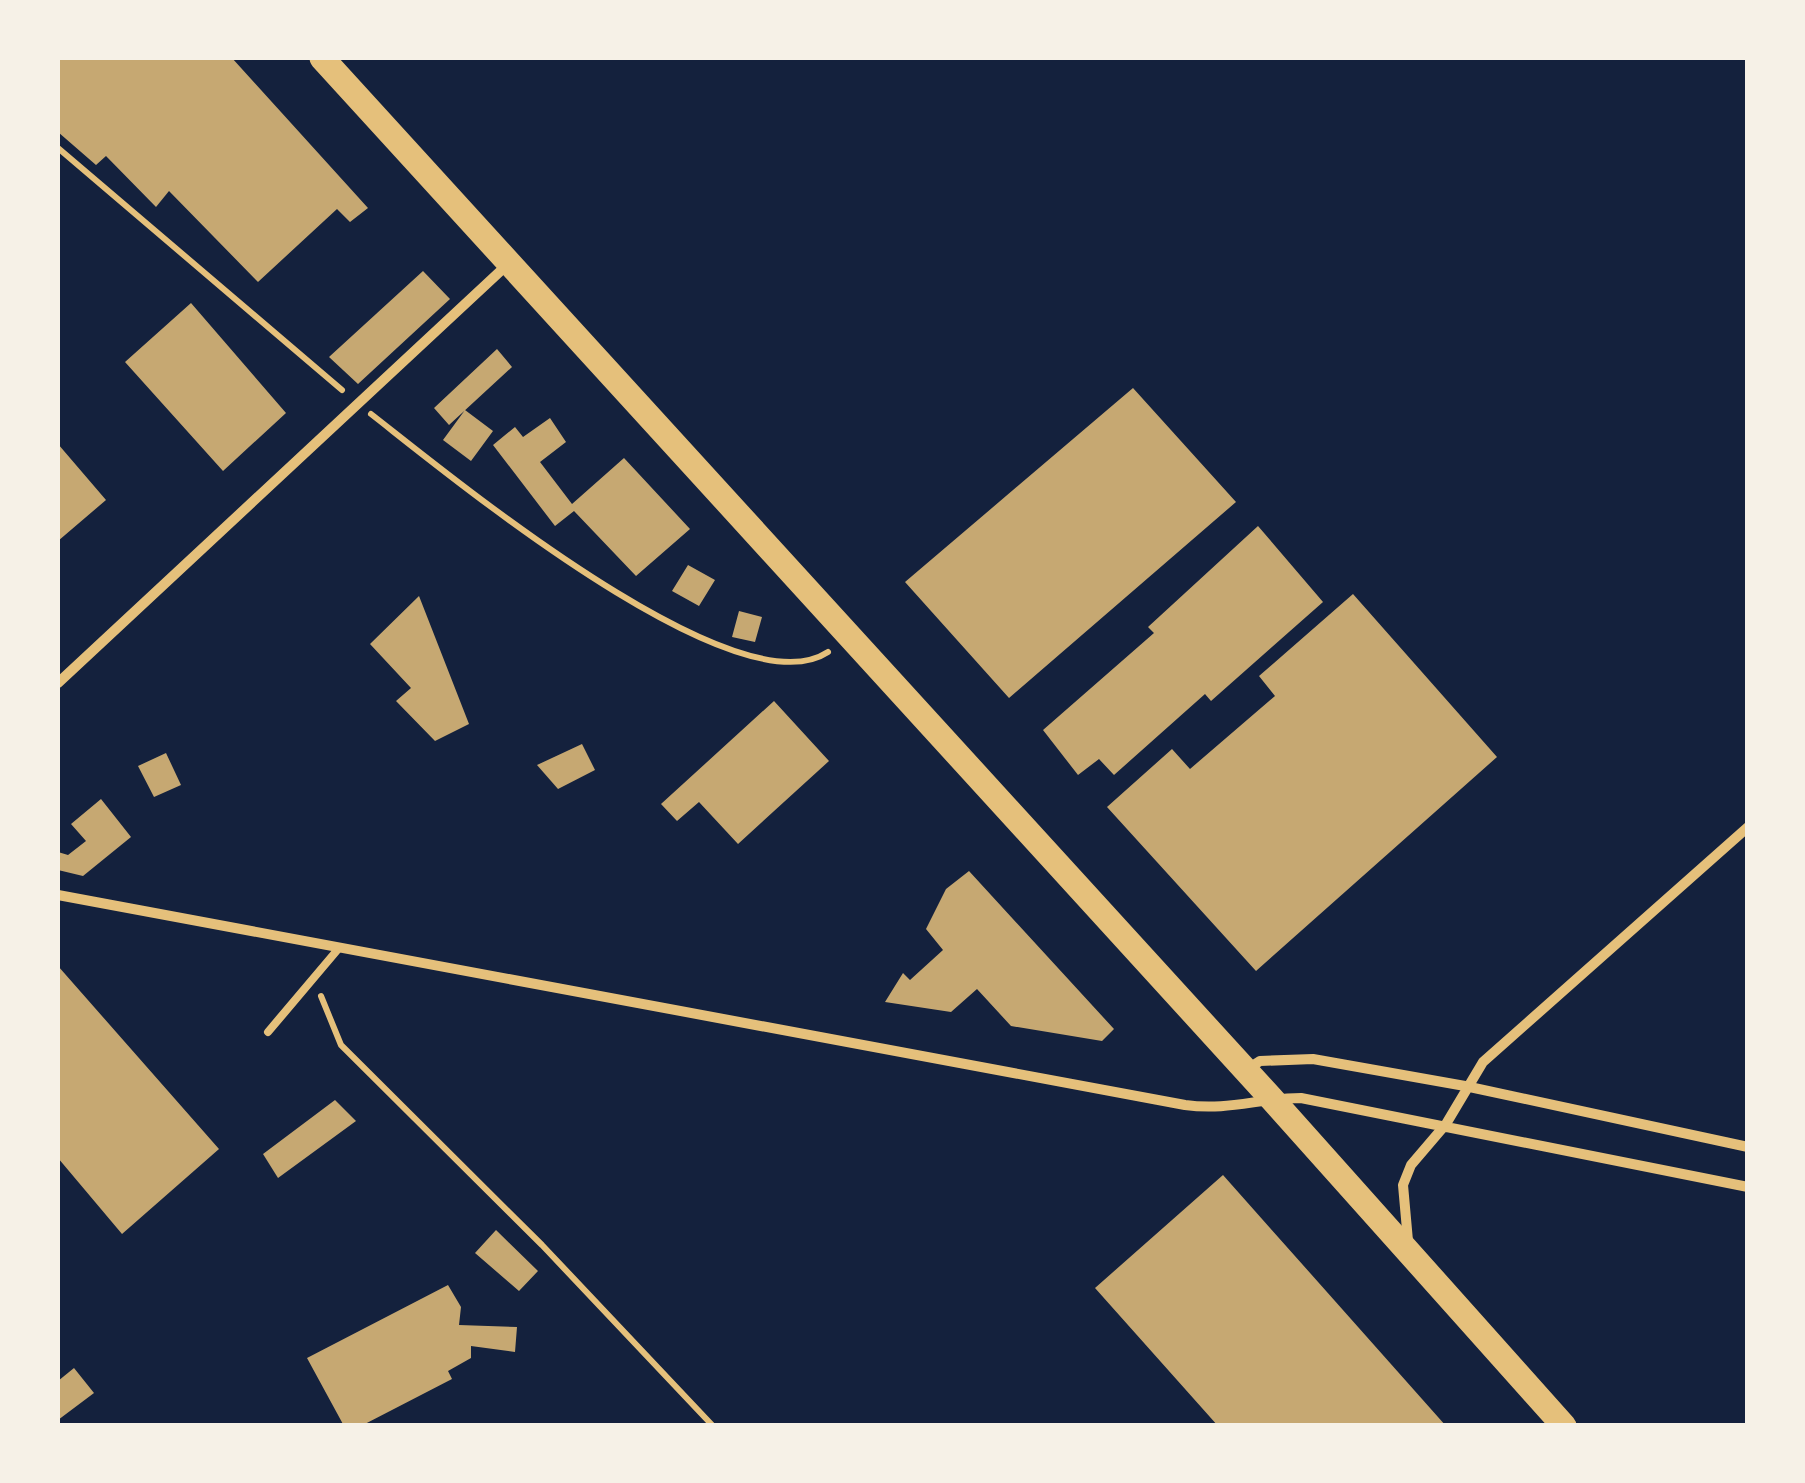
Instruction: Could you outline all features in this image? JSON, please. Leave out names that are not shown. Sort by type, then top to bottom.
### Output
[{"type":"main road","points":[[322,58],[1271,1098],[1564,1426]]},
{"type":"street","points":[[58,683],[360,406],[508,264]]},
{"type":"street","points":[[1411,1256],[1402,1213],[1403,1185],[1423,1148],[1446,1124],[1465,1086],[1516,1029],[1748,827]]},
{"type":"street","points":[[58,895],[1184,1105],[1235,1108],[1271,1098],[1301,1098],[1748,1187]]},
{"type":"street","points":[[1244,1071],[1260,1060],[1312,1059],[1465,1086],[1748,1147]]},
{"type":"lane","points":[[268,1032],[339,948]]},
{"type":"path","points":[[58,148],[360,406],[470,490],[628,600],[706,642],[748,658],[803,662],[821,657],[850,638]]},
{"type":"path","points":[[320,970],[321,996],[341,1045],[542,1244],[713,1426]]},
{"type":"building","points":[[58,58],[232,58],[368,208],[350,222],[337,209],[258,282],[169,191],[156,207],[106,156],[96,165],[58,132]]},
{"type":"building","points":[[423,271],[450,299],[358,384],[329,357]]},
{"type":"building","points":[[191,303],[286,413],[223,471],[125,362]]},
{"type":"building","points":[[497,349],[512,367],[449,425],[434,408]]},
{"type":"building","points":[[1133,388],[1236,502],[1009,698],[905,582]]},
{"type":"building","points":[[465,410],[493,431],[471,461],[443,440]]},
{"type":"building","points":[[550,418],[566,442],[540,462],[572,504],[624,458],[690,529],[636,576],[574,511],[555,526],[493,445],[515,427],[523,437]]},
{"type":"building","points":[[58,444],[106,500],[58,541]]},
{"type":"building","points":[[1258,526],[1323,602],[1211,701],[1205,694],[1114,775],[1099,759],[1078,775],[1043,730],[1154,633],[1148,627]]},
{"type":"building","points":[[688,565],[715,580],[699,606],[672,591]]},
{"type":"building","points":[[1353,594],[1497,757],[1256,971],[1107,807],[1172,749],[1190,769],[1275,696],[1259,676]]},
{"type":"building","points":[[419,596],[469,724],[435,741],[396,701],[411,688],[370,644]]},
{"type":"building","points":[[739,611],[762,617],[755,642],[732,637]]},
{"type":"building","points":[[774,701],[829,761],[738,844],[699,802],[677,821],[661,804]]},
{"type":"building","points":[[582,744],[595,770],[558,789],[537,765]]},
{"type":"building","points":[[166,753],[181,785],[154,797],[138,766]]},
{"type":"building","points":[[101,799],[131,837],[83,876],[58,870],[58,852],[68,855],[86,841],[71,824]]},
{"type":"building","points":[[969,871],[1114,1029],[1102,1041],[1011,1026],[977,989],[951,1012],[885,1002],[903,973],[910,980],[943,950],[926,929],[946,889]]},
{"type":"building","points":[[58,966],[219,1149],[122,1234],[58,1158]]},
{"type":"building","points":[[335,1100],[356,1121],[278,1178],[263,1154]]},
{"type":"building","points":[[1223,1175],[1446,1426],[1218,1426],[1095,1288]]},
{"type":"building","points":[[496,1230],[538,1271],[519,1291],[475,1253]]},
{"type":"building","points":[[448,1285],[461,1307],[459,1325],[517,1327],[515,1352],[471,1346],[471,1358],[448,1371],[452,1379],[361,1426],[344,1426],[307,1358]]},
{"type":"building","points":[[74,1368],[94,1393],[58,1420],[58,1381]]}]
